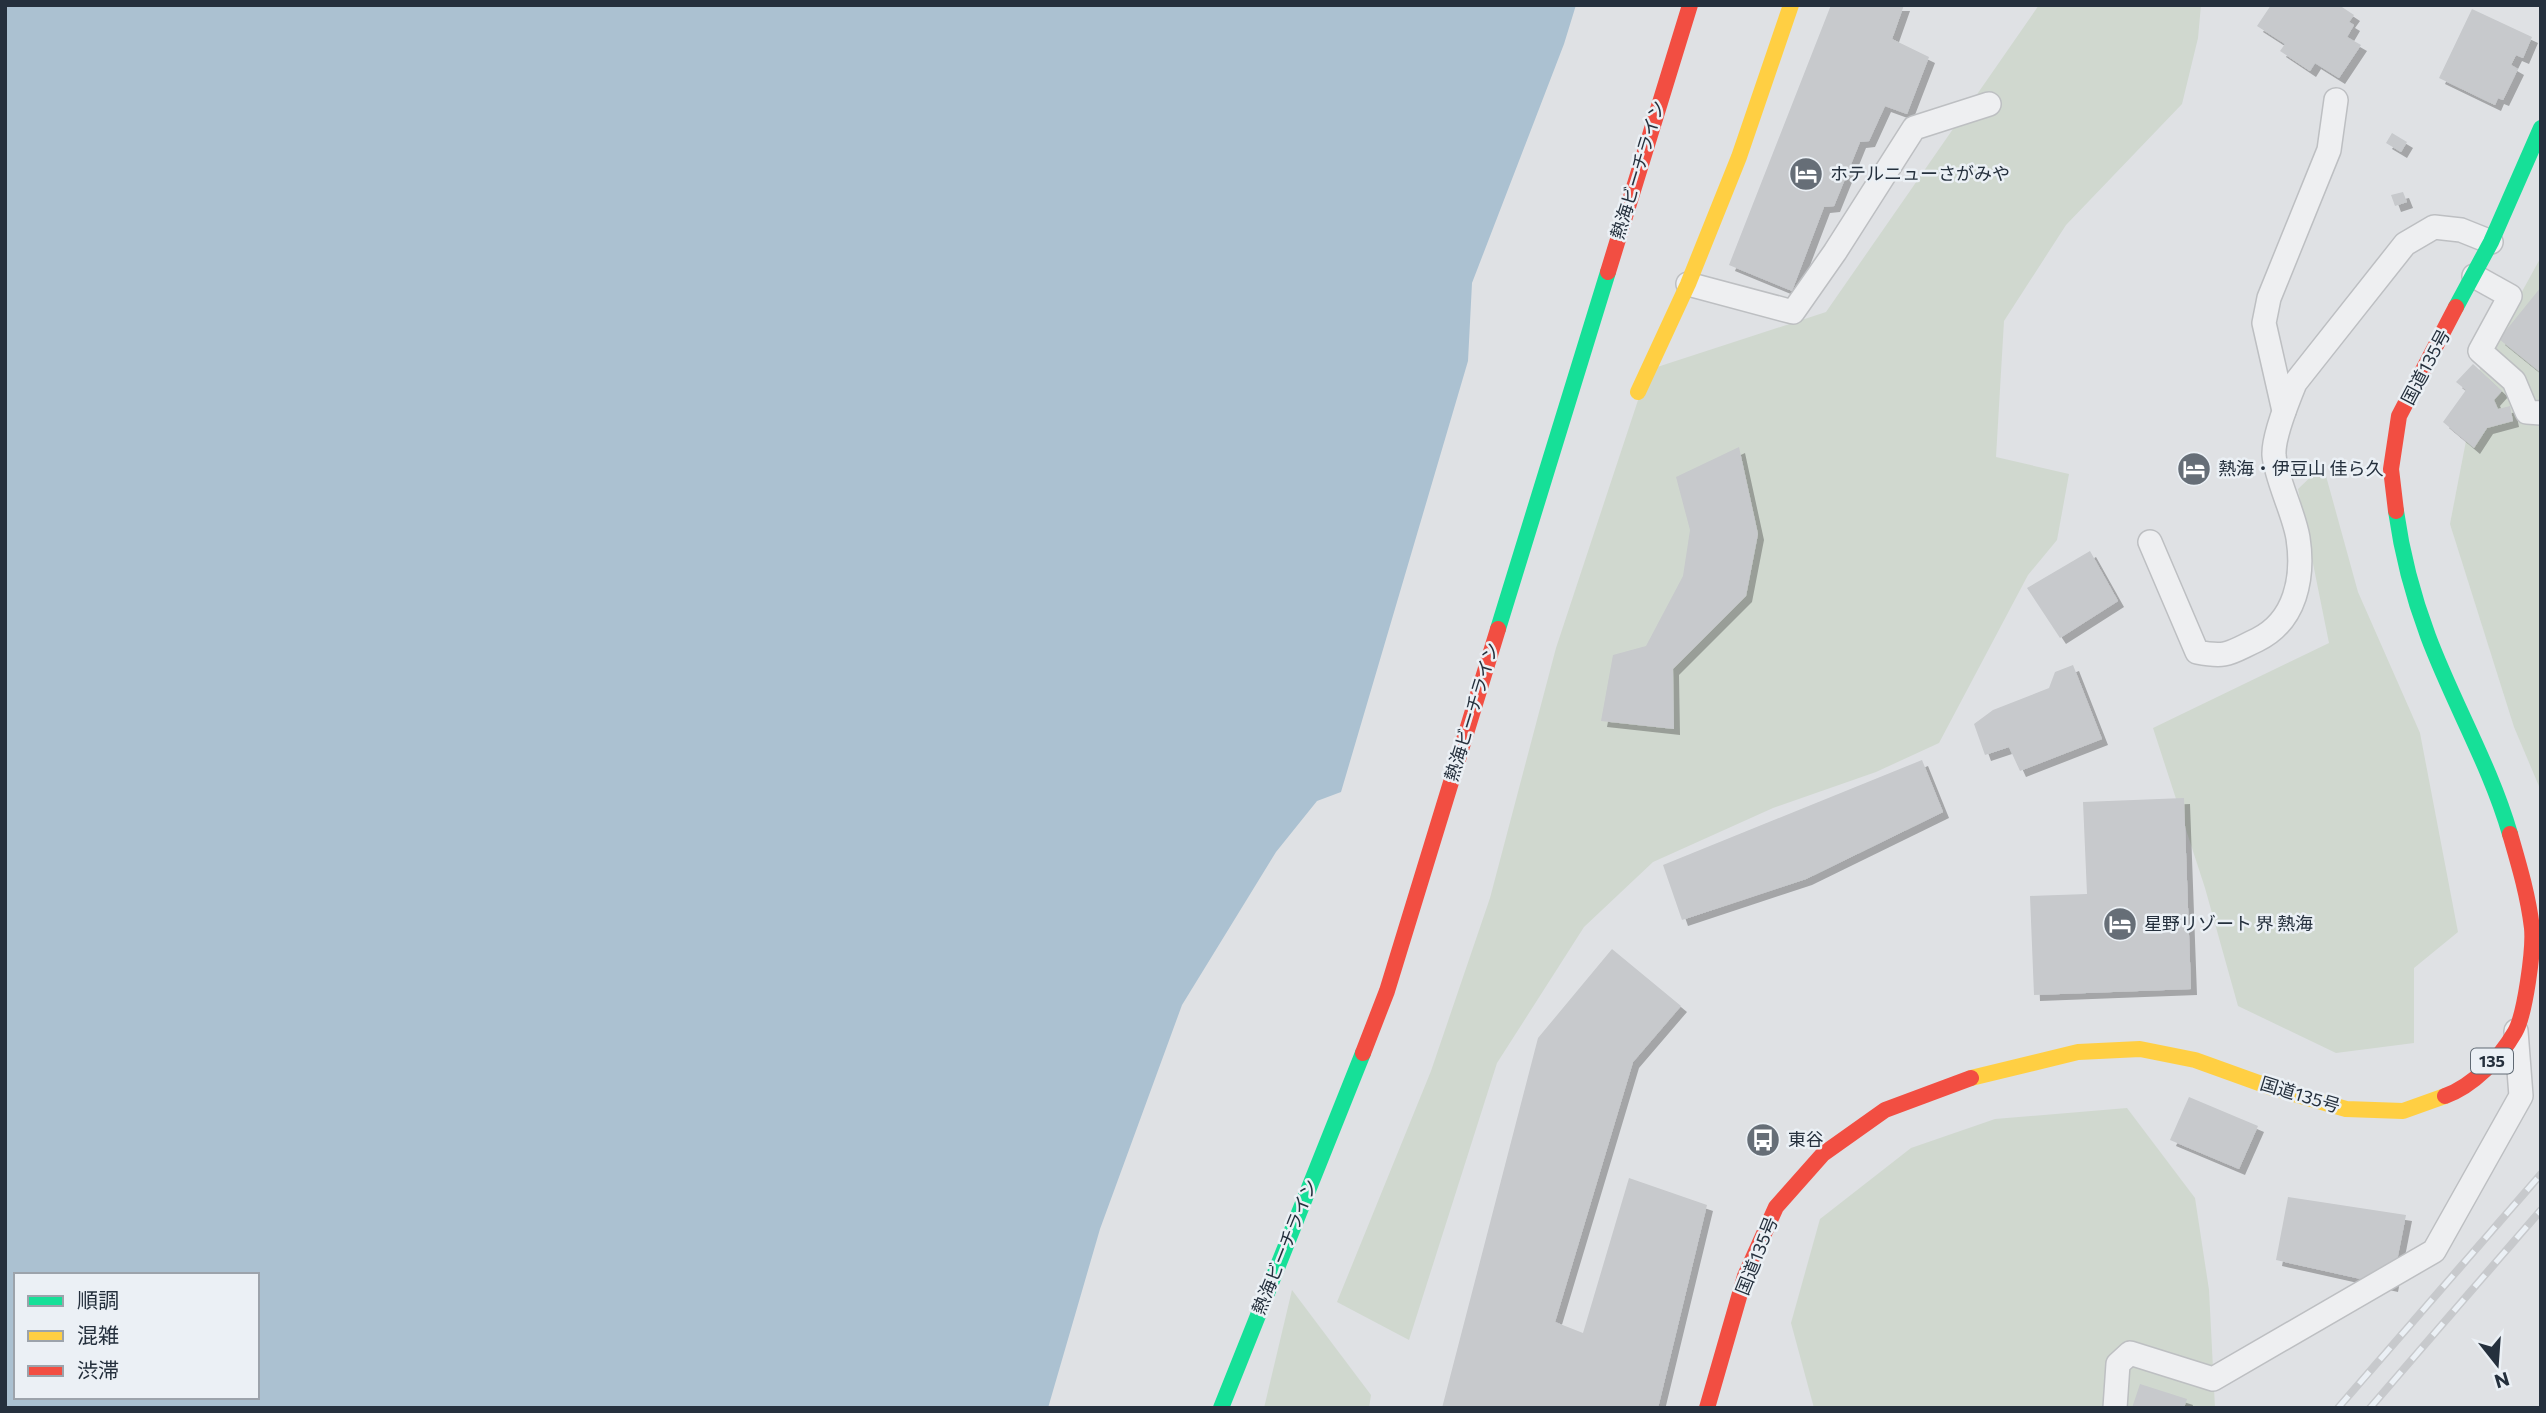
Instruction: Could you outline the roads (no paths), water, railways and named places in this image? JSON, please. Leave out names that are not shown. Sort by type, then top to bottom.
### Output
[{"type":"main road","name":"熱海ビーチライン","points":[[1221,1408],[1387,991],[1690,5]]},
{"type":"main road","points":[[1638,392],[1688,284],[1739,157],[1791,5]]},
{"type":"main road","name":"国道135号","points":[[1707,1408],[1745,1276],[1776,1207],[1823,1154],[1885,1110],[1973,1077],[2039,1061],[2078,1052],[2140,1049],[2195,1060],[2270,1087],[2346,1109],[2403,1111],[2449,1095],[2483,1072],[2516,1031],[2530,972],[2532,930],[2525,885],[2501,803],[2428,636],[2401,548],[2391,469],[2399,416],[2491,242],[2541,128]]},
{"type":"lane","points":[[2284,411],[2264,323],[2269,298],[2329,150],[2336,100]]},
{"type":"lane","points":[[1688,284],[1793,312],[1835,252],[1914,128],[1989,104]]},
{"type":"lane","points":[[2150,542],[2197,652],[2221,657],[2268,635],[2286,616],[2299,590],[2298,538],[2274,455],[2284,411],[2295,383],[2404,244],[2434,227],[2461,230],[2491,242]]},
{"type":"lane","points":[[2474,275],[2510,296],[2480,351],[2514,381],[2527,412],[2541,413]]},
{"type":"lane","points":[[2115,1408],[2118,1364],[2130,1353],[2213,1379],[2434,1251],[2521,1096],[2516,1031]]},
{"type":"water","points":[[5,5],[1576,5],[1564,44],[1472,283],[1468,361],[1341,792],[1317,801],[1276,852],[1182,1005],[1100,1229],[1048,1408],[5,1408]]},
{"type":"railway","points":[[2338,1408],[2541,1174]]},
{"type":"railway","points":[[2370,1408],[2541,1210]]},
{"type":"place","name":"ホテルニューさがみや","points":[[1806,174]]},
{"type":"place","name":"熱海・伊豆山 佳ら久","points":[[2194,469]]},
{"type":"place","name":"星野リゾート 界 熱海","points":[[2120,924]]},
{"type":"place","name":"東谷","points":[[1763,1140]]}]
